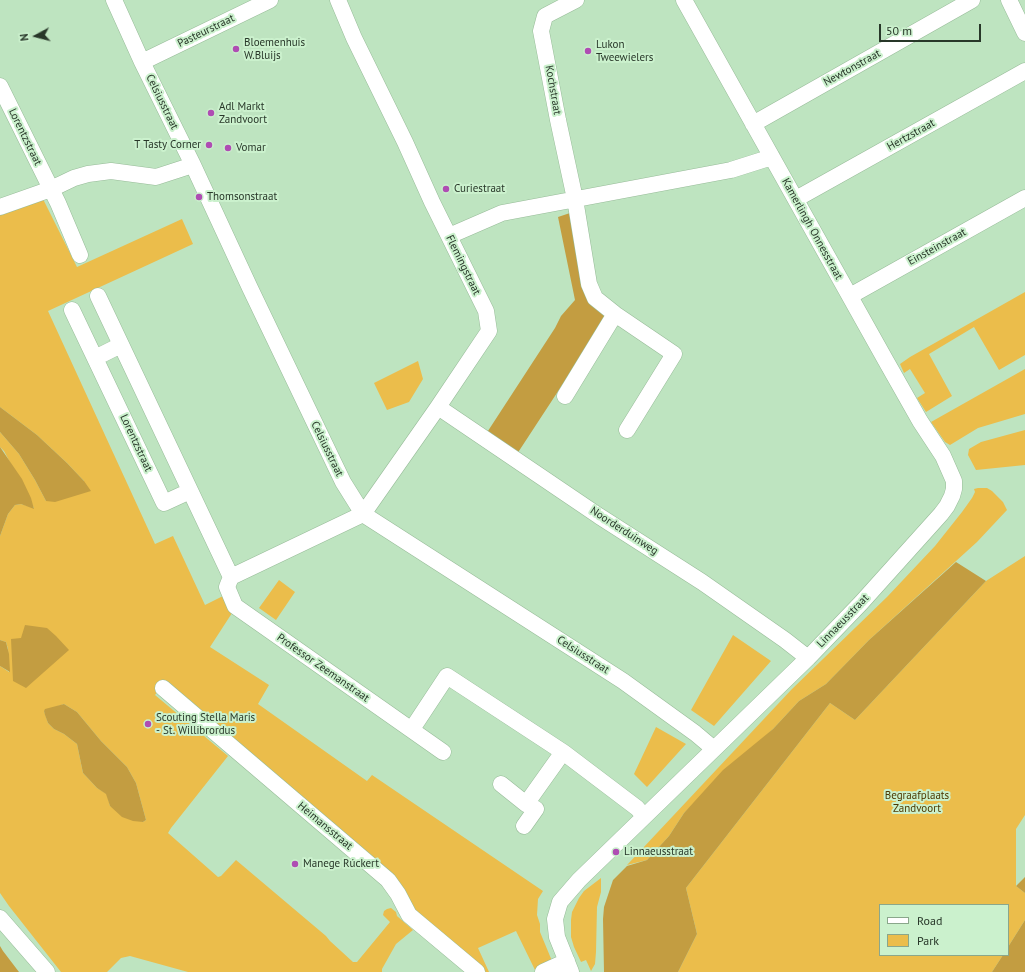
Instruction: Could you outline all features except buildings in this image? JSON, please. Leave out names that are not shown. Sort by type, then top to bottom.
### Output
[{"type":"street","name":"Celsiusstraat","points":[[114,0],[142,62],[193,165],[336,468],[363,514],[623,681],[695,733],[714,749]]},
{"type":"street","name":"Pasteurstraat","points":[[142,62],[270,0]]},
{"type":"street","name":"Flemingstraat","points":[[338,0],[354,38],[486,311],[489,331],[363,514]]},
{"type":"street","name":"Kamerlingh Onnesstraat","points":[[684,0],[916,414],[942,456]]},
{"type":"street","name":"Newtonstraat","points":[[753,124],[972,0]]},
{"type":"street","points":[[1009,0],[1025,33]]},
{"type":"street","name":"Kochstraat","points":[[571,1],[545,16],[541,31],[574,199]]},
{"type":"street","name":"Hertzstraat","points":[[796,199],[1025,70]]},
{"type":"street","name":"Lorentzstraat","points":[[0,86],[58,203],[80,255]]},
{"type":"street","points":[[450,236],[502,212],[731,170],[772,157]]},
{"type":"street","points":[[0,207],[51,189],[74,178],[95,172],[111,171],[156,177],[193,165]]},
{"type":"street","name":"Einsteinstraat","points":[[850,296],[1025,198]]},
{"type":"street","points":[[574,199],[589,284],[595,298],[615,314],[674,354],[627,430]]},
{"type":"street","points":[[98,296],[231,577],[363,514]]},
{"type":"street","name":"Lorentzstraat","points":[[72,310],[164,503],[190,491]]},
{"type":"street","points":[[565,396],[615,314]]},
{"type":"street","points":[[95,358],[121,345]]},
{"type":"street","name":"Noorderduinweg","points":[[438,407],[599,516],[702,582],[785,640],[808,658]]},
{"type":"street","name":"Linnaeusstraat","points":[[569,967],[557,937],[555,919],[560,902],[578,880],[808,658],[948,506],[952,496],[954,481],[942,456]]},
{"type":"street","name":"Professor Zeemanstraat","points":[[231,577],[226,587],[235,606],[443,752]]},
{"type":"street","points":[[412,729],[447,676],[563,752],[637,808],[644,816]]},
{"type":"street","name":"Heimansstraat","points":[[163,688],[388,880],[409,915],[477,972]]},
{"type":"street","points":[[526,804],[563,752]]},
{"type":"street","points":[[501,784],[526,804],[536,809],[524,826]]},
{"type":"street","points":[[0,918],[47,972]]},
{"type":"street","points":[[543,972],[569,967]]},
{"type":"green space","points":[[40,193],[77,267],[182,219],[193,244],[48,311],[155,544],[173,536],[205,605],[227,594],[234,610],[210,647],[269,685],[258,704],[367,781],[372,775],[543,891],[538,899],[537,915],[540,924],[540,932],[552,961],[535,970],[516,931],[478,948],[489,972],[486,972],[413,911],[190,700],[159,690],[155,695],[228,756],[168,833],[218,877],[221,876],[236,860],[326,936],[353,962],[357,962],[390,922],[383,915],[384,911],[387,909],[391,908],[396,912],[397,916],[413,930],[396,944],[382,969],[382,972],[188,972],[130,956],[121,958],[107,972],[61,972],[9,906],[0,893],[0,666],[9,672],[8,649],[6,642],[0,640],[0,536],[8,514],[15,505],[21,504],[34,508],[4,451],[0,447],[0,432],[19,454],[46,501],[84,481],[37,435],[0,407],[0,209]],"holes":[[[64,704],[77,712],[101,741],[127,767],[136,783],[146,820],[143,822],[110,806],[107,794],[97,788],[83,773],[77,744],[64,734],[54,729],[48,723],[44,711]]]},
{"type":"green space","points":[[1025,292],[1025,355],[999,370],[974,327],[929,354],[952,396],[926,412],[917,398],[925,393],[910,369],[904,373],[900,364]]},
{"type":"green space","points":[[418,361],[423,379],[409,402],[387,410],[374,383]]},
{"type":"green space","points":[[1025,369],[1025,414],[978,428],[950,445],[945,442],[931,422]]},
{"type":"green space","points":[[1025,430],[1025,465],[976,470],[968,455],[969,449],[981,442]]},
{"type":"green space","points":[[987,488],[992,491],[1003,502],[1007,510],[977,542],[869,640],[826,684],[799,701],[773,729],[684,813],[669,836],[647,860],[627,865],[792,689],[887,597],[935,546],[972,498],[975,492],[974,489]]},
{"type":"green space","name":"Begraafplaats Zandvoort","points":[[1025,556],[1025,815],[1016,829],[1016,886],[1025,893],[1025,920],[1009,945],[1009,904],[879,904],[879,956],[1002,956],[992,972],[678,972],[697,934],[686,888],[830,703],[855,720],[986,581]]},
{"type":"green space","points":[[279,580],[295,592],[276,620],[259,608]]},
{"type":"green space","points":[[733,635],[771,661],[714,726],[691,710]]},
{"type":"green space","points":[[656,727],[686,744],[647,787],[634,774]]},
{"type":"green space","points":[[601,878],[601,892],[597,907],[595,964],[591,971],[586,960],[581,962],[574,947],[571,937],[571,920],[572,912],[584,891]]},
{"type":"shaded area","points":[[570,213],[606,313],[606,318],[517,454],[486,434],[555,328],[561,316],[575,300],[558,217]]},
{"type":"shaded area","points":[[0,407],[37,435],[67,463],[91,491],[55,502],[46,501],[19,454],[0,432]]},
{"type":"shaded area","points":[[0,447],[22,479],[31,498],[34,509],[21,504],[15,505],[8,514],[0,536]]},
{"type":"shaded area","points":[[956,562],[986,581],[855,720],[830,703],[686,888],[697,934],[678,972],[604,972],[604,907],[613,880],[627,866],[647,860],[669,836],[684,813],[723,770],[773,729],[799,701],[826,684],[869,640]]},
{"type":"shaded area","points":[[25,625],[47,628],[69,650],[26,688],[13,681],[11,639],[21,638]]},
{"type":"shaded area","points":[[0,640],[6,642],[9,654],[10,672],[0,666]]},
{"type":"shaded area","points":[[64,704],[77,712],[101,741],[127,767],[136,783],[146,820],[143,822],[133,821],[122,817],[110,806],[106,794],[97,788],[83,773],[77,744],[64,734],[54,729],[48,723],[45,715],[45,709]]},
{"type":"shaded area","points":[[1025,877],[1025,893],[1016,886]]},
{"type":"shaded area","points":[[1025,920],[1025,972],[992,972],[1002,956],[1009,956],[1009,945]]},
{"type":"shaded area","points":[[0,946],[3,951],[19,972],[0,972]]},
{"type":"place","name":"Bloemenhuis W.Bluijs","points":[[236,49]]},
{"type":"place","name":"Lukon Tweewielers","points":[[588,51]]},
{"type":"place","name":"Adl Markt Zandvoort","points":[[211,113]]},
{"type":"place","name":"T Tasty Corner","points":[[209,145]]},
{"type":"place","name":"Vomar","points":[[228,148]]},
{"type":"place","name":"Curiestraat","points":[[446,189]]},
{"type":"place","name":"Thomsonstraat","points":[[199,197]]},
{"type":"place","name":"Scouting Stella Maris - St. Willibrordus","points":[[148,724]]},
{"type":"place","name":"Linnaeusstraat","points":[[616,852]]},
{"type":"place","name":"Manege Rúckert","points":[[295,864]]}]
